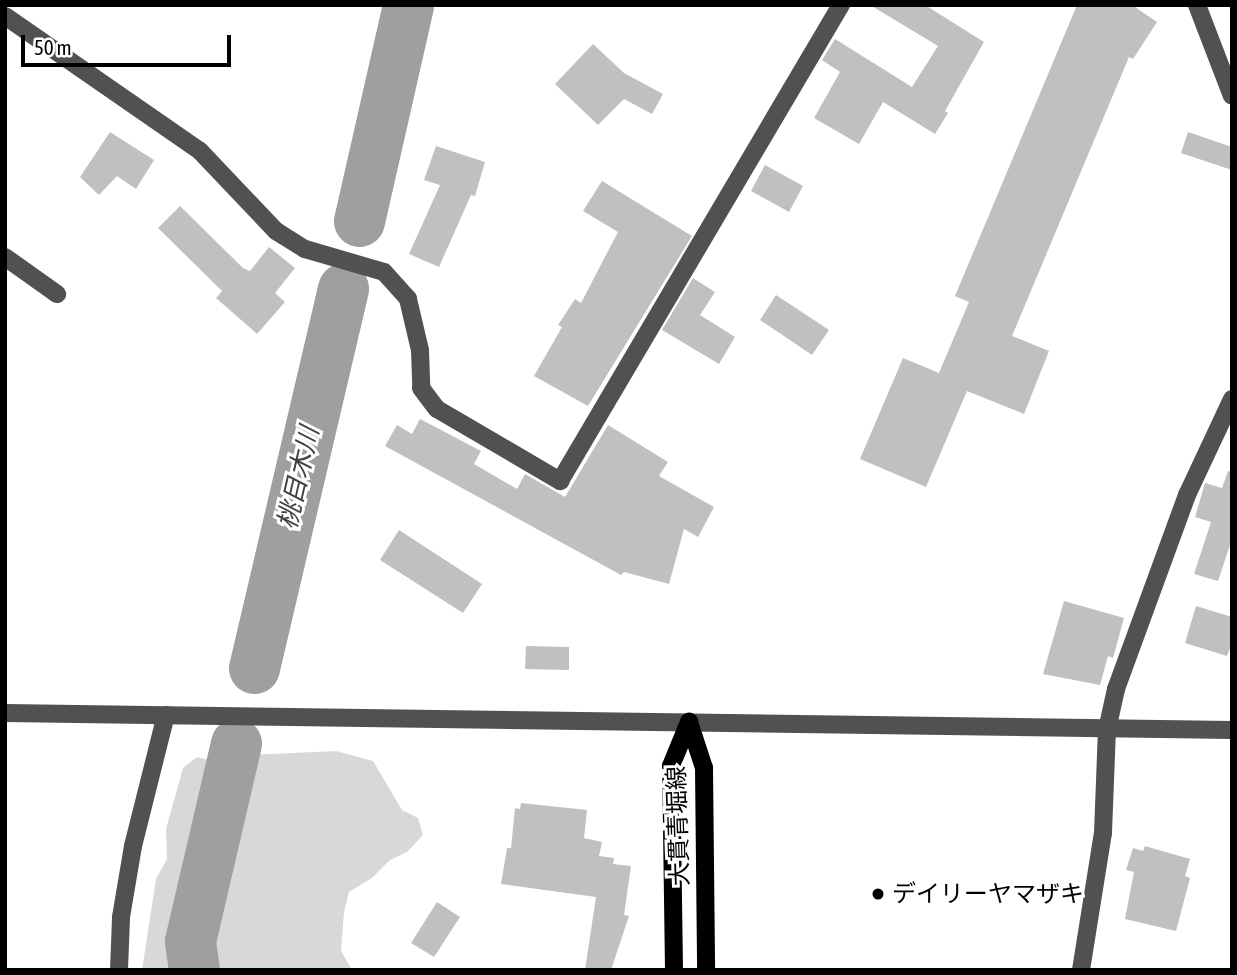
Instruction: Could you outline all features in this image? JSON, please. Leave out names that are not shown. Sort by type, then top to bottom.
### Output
[{"type":"main road","name":"大貫青堀線","points":[[674,970],[671,766],[689,722]]},
{"type":"main road","name":"大貫青堀線","points":[[689,722],[704,768],[705,970]]},
{"type":"street","points":[[5,16],[200,152],[276,231],[305,249],[384,272],[408,299],[420,350],[421,388],[437,409],[560,481],[841,5]]},
{"type":"street","points":[[1197,5],[1232,96]]},
{"type":"street","points":[[5,257],[57,294]]},
{"type":"street","points":[[1081,970],[1102,832],[1107,730],[1116,689],[1182,508],[1232,399]]},
{"type":"street","points":[[5,713],[1232,730]]},
{"type":"street","points":[[119,970],[121,918],[131,856],[166,715]]},
{"type":"shaded area","points":[[336,751],[373,761],[402,810],[418,818],[423,835],[407,852],[390,860],[372,878],[349,892],[344,912],[341,951],[352,970],[142,970],[156,879],[167,859],[166,829],[183,768],[197,757],[209,760],[227,756]]},
{"type":"building","points":[[870,5],[925,5],[984,42],[935,134],[883,102],[859,144],[814,118],[840,72],[822,60],[835,39],[912,87],[938,46]]},
{"type":"building","points":[[1077,5],[1132,5],[1157,22],[1133,59],[1129,57],[1012,336],[1049,351],[1024,414],[967,391],[926,487],[860,459],[903,358],[939,373],[969,302],[955,296]]},
{"type":"building","points":[[593,44],[624,73],[663,94],[652,114],[624,99],[598,125],[555,84]]},
{"type":"building","points":[[110,132],[154,160],[136,189],[117,176],[99,195],[80,177]]},
{"type":"building","points":[[1188,132],[1232,147],[1232,170],[1181,153]]},
{"type":"building","points":[[436,146],[485,162],[475,196],[471,195],[439,267],[409,254],[440,185],[424,180]]},
{"type":"building","points":[[765,165],[803,186],[789,212],[751,191]]},
{"type":"building","points":[[602,181],[692,236],[588,406],[534,376],[562,327],[558,325],[575,299],[581,303],[618,232],[583,211]]},
{"type":"building","points":[[180,206],[243,268],[250,271],[269,247],[295,268],[275,293],[285,302],[257,334],[216,298],[222,291],[158,228]]},
{"type":"building","points":[[693,278],[715,292],[700,315],[735,337],[719,364],[662,330]]},
{"type":"building","points":[[776,295],[829,330],[812,355],[760,320]]},
{"type":"building","points":[[420,419],[481,451],[474,464],[517,489],[525,474],[565,497],[608,425],[668,462],[659,476],[714,507],[698,537],[684,529],[669,584],[624,572],[621,575],[385,446],[397,425],[412,434]]},
{"type":"building","points":[[1228,471],[1232,472],[1232,539],[1218,581],[1194,574],[1211,522],[1195,517],[1205,483],[1222,488]]},
{"type":"building","points":[[399,530],[482,584],[463,613],[380,560]]},
{"type":"building","points":[[1064,601],[1124,618],[1113,658],[1108,656],[1100,685],[1043,674]]},
{"type":"building","points":[[1196,606],[1232,617],[1232,643],[1227,656],[1185,643]]},
{"type":"building","points":[[526,646],[569,647],[569,670],[525,669]]},
{"type":"building","points":[[521,803],[587,810],[584,838],[602,842],[599,856],[614,858],[613,864],[631,866],[624,915],[629,916],[611,970],[585,970],[596,897],[501,884],[507,848],[511,848],[515,808],[520,809]]},
{"type":"building","points":[[1145,846],[1190,859],[1185,876],[1190,878],[1176,931],[1125,919],[1134,872],[1126,870],[1133,848],[1143,851]]},
{"type":"building","points":[[437,902],[460,917],[434,957],[411,943]]},
{"type":"waterway","name":"桃目木川","points":[[359,221],[408,5]]},
{"type":"waterway","name":"桃目木川","points":[[254,668],[343,288]]},
{"type":"waterway","name":"桃目木川","points":[[194,970],[190,941],[236,743]]},
{"type":"place","name":"デイリーヤマザキ","points":[[878,894]]}]
